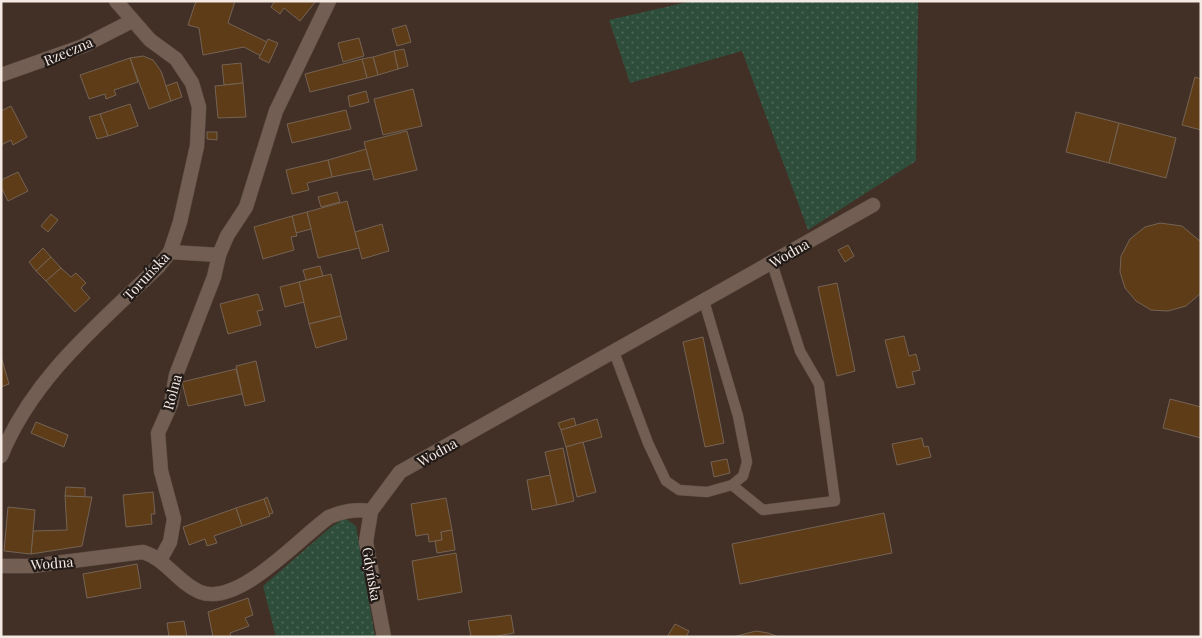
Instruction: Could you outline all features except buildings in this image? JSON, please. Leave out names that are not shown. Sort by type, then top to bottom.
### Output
[{"type":"street","name":"Toruńska","points":[[1,456],[17,421],[48,376],[159,266],[170,252],[180,222],[197,146],[199,107],[192,84],[176,59],[150,40],[132,22],[116,1]]},
{"type":"street","name":"Rolna","points":[[160,560],[170,542],[174,519],[161,471],[158,434],[171,404],[178,366],[214,277],[219,256],[227,236],[246,207],[276,111],[329,1]]},
{"type":"street","name":"Rzeczna","points":[[1,75],[82,46],[132,22]]},
{"type":"street","name":"Wodna","points":[[1,566],[41,565],[134,552],[152,555],[199,592],[216,594],[224,592],[252,580],[329,517],[356,510],[370,511],[400,472],[873,205]]},
{"type":"street","points":[[170,252],[219,256]]},
{"type":"street","name":"Gdyńska","points":[[370,511],[366,542],[384,637]]},
{"type":"lane","points":[[732,486],[762,510],[835,501],[819,384],[800,351],[772,262]]},
{"type":"lane","points":[[614,352],[648,443],[666,481],[679,490],[707,492],[732,486],[743,476],[747,462],[738,416],[704,301]]},
{"type":"green space","points":[[692,1],[918,1],[916,161],[808,230],[742,51],[630,83],[609,20]]},
{"type":"green space","points":[[345,518],[356,526],[375,637],[276,637],[263,586],[331,527]]}]
